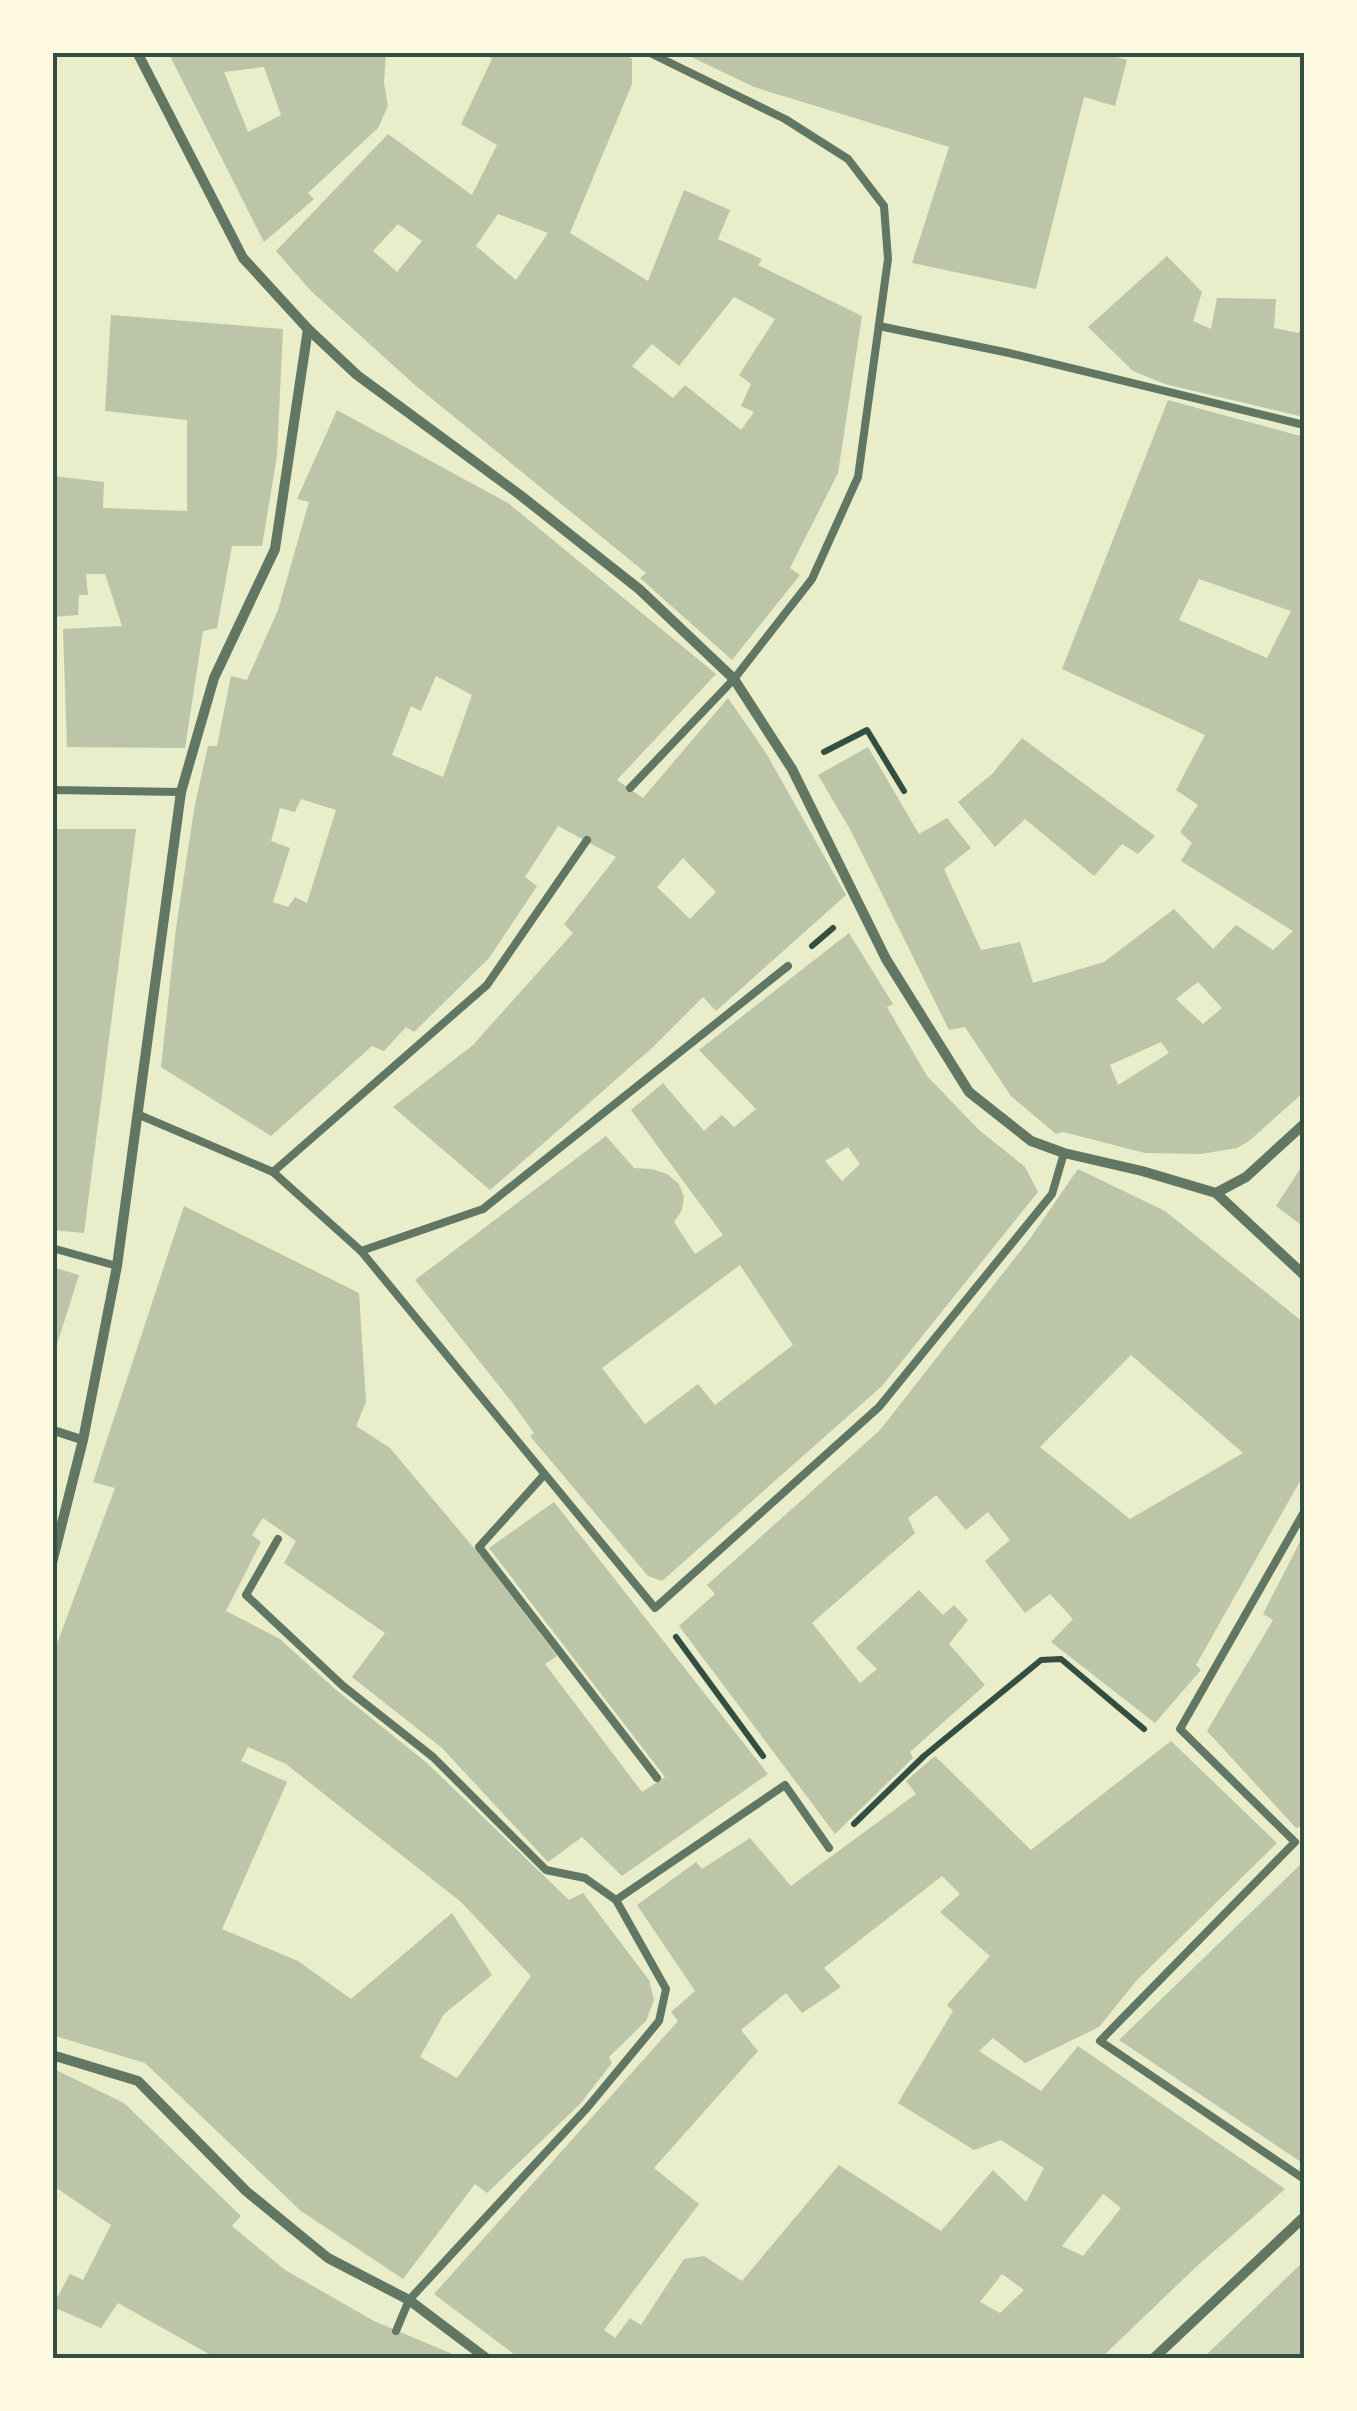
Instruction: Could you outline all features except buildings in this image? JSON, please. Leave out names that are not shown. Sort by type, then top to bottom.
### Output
[{"type":"street","points":[[138,52],[243,258],[308,328],[357,375],[520,495],[638,589],[734,679],[792,769],[886,960],[969,1092],[1031,1141],[1216,1193],[1304,1275]]},
{"type":"street","points":[[52,1562],[84,1440],[118,1266],[181,792],[214,678],[275,548],[308,328]]},
{"type":"street","points":[[1216,1193],[1246,1176],[1304,1124]]},
{"type":"street","points":[[52,1430],[84,1440]]},
{"type":"street","points":[[52,2055],[138,2081],[246,2191],[328,2258],[409,2300],[486,2358]]},
{"type":"street","points":[[1154,2358],[1304,2217]]},
{"type":"lane","points":[[630,788],[734,679],[812,579],[858,477],[888,259],[884,206],[848,159],[785,119],[648,52]]},
{"type":"lane","points":[[879,326],[1009,353],[1304,426]]},
{"type":"lane","points":[[52,790],[181,792]]},
{"type":"lane","points":[[273,1172],[487,985],[588,840]]},
{"type":"lane","points":[[361,1252],[483,1209],[788,966]]},
{"type":"lane","points":[[138,1114],[273,1172],[361,1252],[655,1608],[879,1407],[1052,1194],[1064,1153]]},
{"type":"lane","points":[[52,1248],[118,1266]]},
{"type":"lane","points":[[544,1476],[479,1547],[657,1778]]},
{"type":"lane","points":[[1304,1512],[1180,1729],[1295,1842],[1100,2041],[1304,2179]]},
{"type":"lane","points":[[278,1540],[246,1595],[343,1686],[432,1757],[546,1870],[585,1878],[616,1900],[666,1988],[660,2022],[587,2108],[409,2300],[396,2331]]},
{"type":"lane","points":[[616,1900],[785,1785],[829,1848]]},
{"type":"lane","points":[[698,1828],[707,1838]]},
{"type":"path","points":[[792,769],[867,730],[904,792]]},
{"type":"path","points":[[788,966],[861,905]]},
{"type":"path","points":[[655,1608],[785,1785]]},
{"type":"path","points":[[829,1848],[924,1756],[1041,1660],[1062,1659],[1146,1730],[1180,1729]]}]
